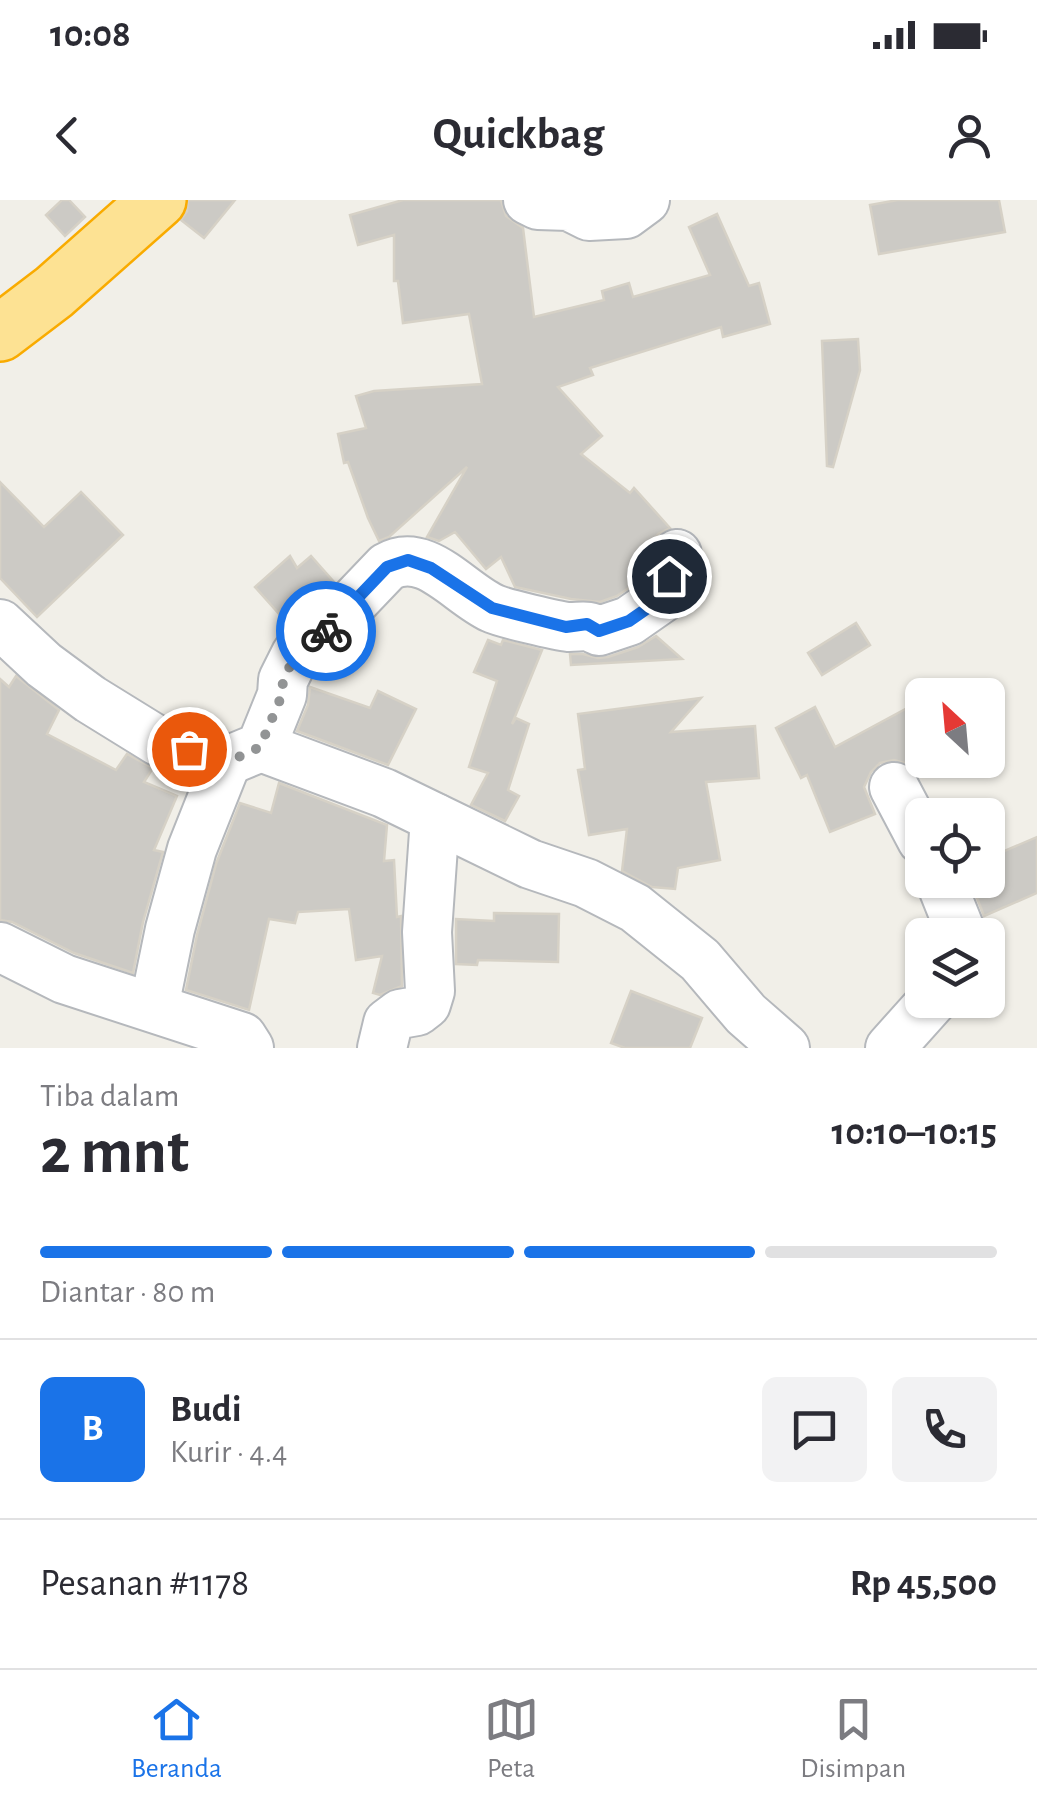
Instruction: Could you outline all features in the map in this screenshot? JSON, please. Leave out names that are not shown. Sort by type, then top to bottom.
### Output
[{"type":"highway","points":[[0,332],[54,292],[158,200]]},
{"type":"street","points":[[528,200],[538,205],[569,206],[588,216],[626,214],[645,200]]},
{"type":"street","points":[[154,1008],[170,928],[192,849],[244,754],[282,695],[283,680],[296,654],[323,634],[387,567],[408,560],[431,568],[492,608],[566,627],[587,624],[599,631],[629,621],[662,598],[678,554]]},
{"type":"street","points":[[0,624],[44,665],[158,742],[244,754],[384,793],[530,864],[586,882],[635,908],[700,960],[746,1014],[785,1048]]},
{"type":"street","points":[[894,787],[905,808]]},
{"type":"street","points":[[382,1048],[388,1023],[400,1014],[417,1011],[426,1004],[430,991],[427,932],[435,818]]},
{"type":"street","points":[[0,948],[102,993],[242,1037],[249,1048]]},
{"type":"street","points":[[890,1048],[917,1018]]},
{"type":"building","points":[[62,200],[69,200],[85,217],[65,236],[46,215]]},
{"type":"building","points":[[188,200],[235,200],[204,238],[181,220]]},
{"type":"building","points":[[403,200],[501,200],[506,216],[523,228],[534,317],[604,300],[602,291],[629,283],[633,297],[710,275],[689,227],[717,214],[749,286],[759,283],[770,324],[723,337],[721,327],[590,368],[593,375],[558,387],[602,436],[581,454],[630,493],[634,488],[670,528],[658,534],[651,544],[640,564],[643,568],[639,581],[617,596],[600,602],[515,587],[501,557],[486,569],[455,532],[439,541],[427,537],[467,467],[389,537],[379,541],[348,462],[344,463],[338,434],[366,428],[356,396],[374,391],[482,384],[469,314],[403,323],[398,281],[394,281],[394,235],[358,245],[350,215]]},
{"type":"building","points":[[898,200],[999,200],[1005,232],[879,254],[870,205]]},
{"type":"building","points":[[858,339],[860,370],[833,467],[827,466],[822,341]]},
{"type":"building","points":[[0,482],[44,527],[81,492],[123,535],[37,617],[0,578]]},
{"type":"building","points":[[290,556],[297,568],[311,556],[334,582],[289,625],[255,587]]},
{"type":"building","points":[[856,623],[870,645],[822,675],[808,653]]},
{"type":"building","points":[[656,636],[682,659],[571,665],[570,654],[608,657]]},
{"type":"building","points":[[488,640],[542,650],[512,724],[516,718],[529,724],[508,790],[519,796],[505,821],[471,805],[488,773],[469,767],[497,681],[474,672]]},
{"type":"building","points":[[16,676],[59,710],[47,734],[116,770],[127,754],[153,768],[144,782],[177,796],[154,850],[163,852],[133,973],[74,953],[12,922],[0,920],[0,679],[9,687]]},
{"type":"building","points":[[310,687],[370,708],[378,691],[416,709],[388,765],[297,731],[308,705]]},
{"type":"building","points":[[701,698],[671,732],[755,726],[759,778],[706,782],[720,860],[678,868],[675,889],[652,887],[622,871],[627,829],[589,835],[578,770],[585,769],[578,714]]},
{"type":"building","points":[[815,707],[835,747],[905,709],[905,763],[894,760],[880,763],[864,787],[875,814],[830,832],[807,775],[801,778],[776,728]]},
{"type":"building","points":[[279,783],[387,825],[384,861],[394,860],[397,917],[401,916],[402,986],[380,995],[373,993],[382,956],[356,960],[349,909],[298,912],[295,923],[269,919],[249,1010],[186,990],[216,864],[240,803],[271,813]]},
{"type":"building","points":[[1037,837],[1037,893],[984,916],[977,898],[1005,898],[1005,851]]},
{"type":"building","points":[[494,913],[559,914],[558,962],[478,960],[477,965],[456,964],[456,919],[494,921]]},
{"type":"building","points":[[631,991],[702,1018],[690,1048],[625,1048],[611,1043]]},
{"type":"way so far","points":[[189,749],[228,762],[260,747],[296,654],[326,631]]},
{"type":"route","points":[[326,631],[387,567],[402,560],[431,568],[492,608],[566,627],[587,624],[599,631],[629,621],[662,598],[669,576]]}]
